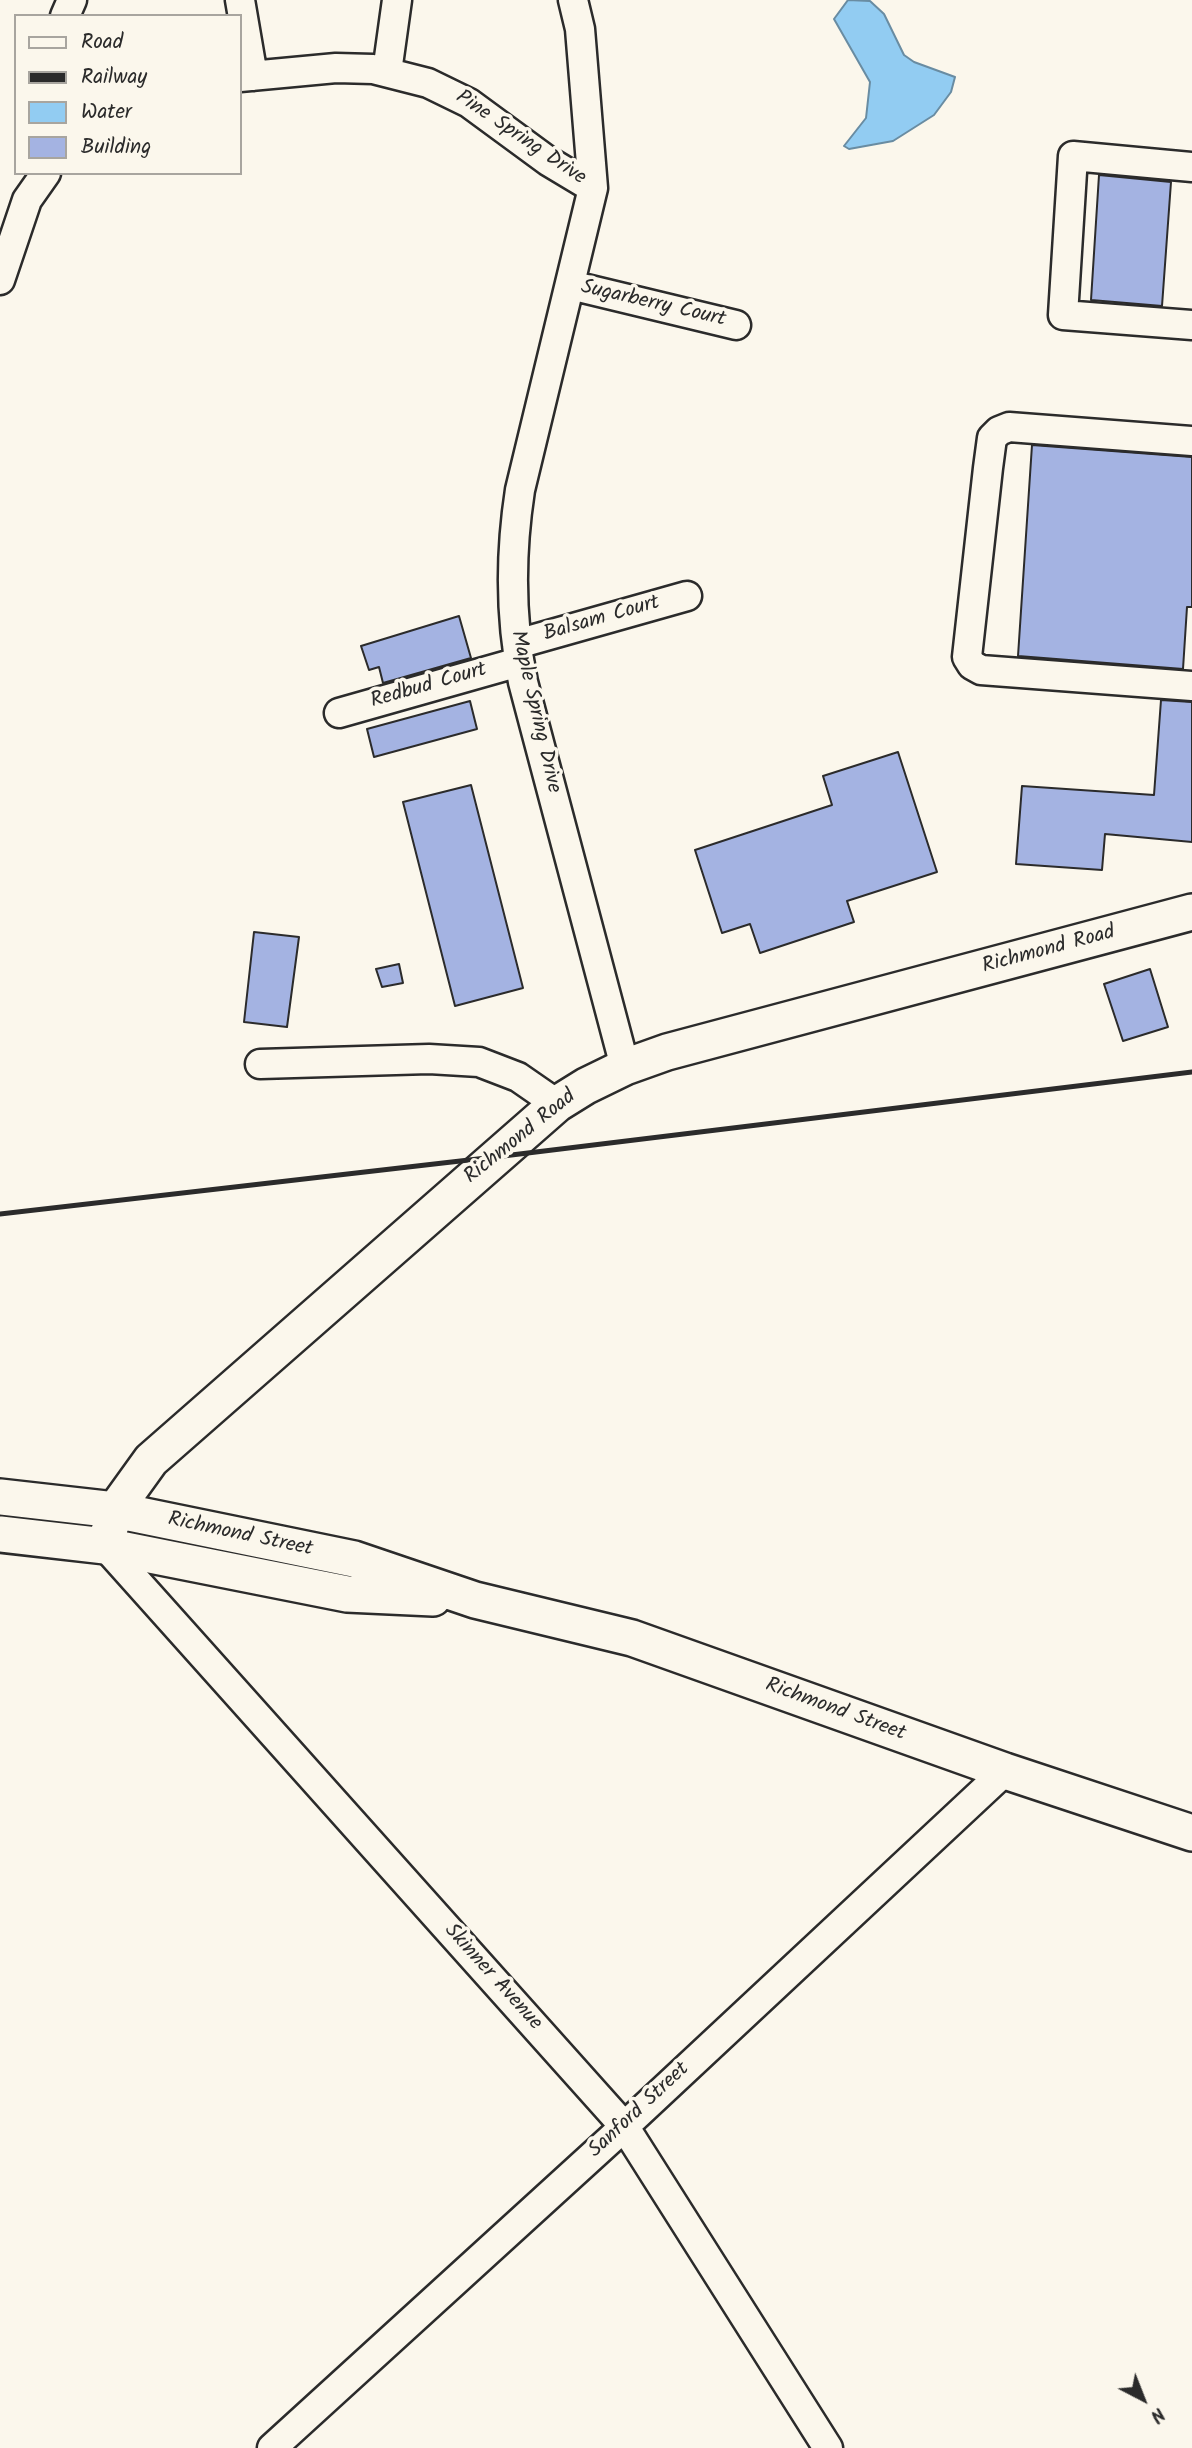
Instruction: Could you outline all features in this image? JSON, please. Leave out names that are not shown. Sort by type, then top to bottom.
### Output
[{"type":"main road","name":"Richmond Road","points":[[105,1546],[115,1510],[151,1460],[557,1104],[586,1086],[625,1067],[667,1052],[1192,912]]},
{"type":"main road","name":"Richmond Street","points":[[0,1497],[115,1510],[354,1559],[475,1600],[632,1638],[1004,1771],[1192,1833]]},
{"type":"main road","name":"Richmond Street","points":[[0,1534],[105,1546],[347,1594],[475,1600]]},
{"type":"street","points":[[387,72],[397,0]]},
{"type":"street","name":"Maple Spring Drive","points":[[573,0],[580,29],[593,188],[520,490],[512,573],[518,653],[625,1067]]},
{"type":"street","points":[[242,25],[246,76]]},
{"type":"street","name":"Pine Spring Drive","points":[[246,76],[336,68],[373,69],[428,83],[469,103],[548,161],[593,188]]},
{"type":"street","points":[[1192,167],[1073,156],[1063,315],[1192,325]]},
{"type":"street","points":[[0,280],[26,200],[45,175]]},
{"type":"street","name":"Sugarberry Court","points":[[570,285],[736,324]]},
{"type":"street","points":[[1192,441],[1056,429],[1009,427],[999,431],[992,438],[989,458],[967,657],[972,665],[981,670],[1192,685]]},
{"type":"street","name":"Balsam Court","points":[[518,653],[687,596]]},
{"type":"street","name":"Redbud Court","points":[[339,713],[518,653]]},
{"type":"street","points":[[260,1064],[429,1059],[480,1062],[518,1076],[557,1104]]},
{"type":"street","name":"Skinner Avenue","points":[[105,1546],[624,2126],[828,2448]]},
{"type":"street","name":"Sanford Street","points":[[272,2448],[624,2126],[1004,1771]]},
{"type":"water","points":[[848,0],[870,1],[884,14],[904,55],[914,62],[955,77],[951,92],[934,115],[893,141],[849,149],[844,146],[866,118],[870,82],[834,19]]},
{"type":"building","points":[[1099,175],[1171,182],[1162,306],[1091,300]]},
{"type":"building","points":[[1032,445],[1192,457],[1192,607],[1187,607],[1183,669],[1018,656]]},
{"type":"building","points":[[459,616],[471,658],[383,683],[379,667],[369,670],[361,646]]},
{"type":"building","points":[[1161,700],[1192,702],[1192,842],[1105,834],[1102,870],[1016,864],[1022,786],[1154,795]]},
{"type":"building","points":[[470,701],[477,729],[374,757],[367,729]]},
{"type":"building","points":[[898,752],[937,872],[847,901],[854,922],[760,953],[750,924],[722,933],[695,850],[832,805],[823,776]]},
{"type":"building","points":[[471,785],[523,988],[455,1006],[403,802]]},
{"type":"building","points":[[254,932],[299,937],[287,1027],[244,1022]]},
{"type":"building","points":[[399,964],[403,983],[382,987],[376,969]]},
{"type":"building","points":[[1150,969],[1168,1027],[1123,1041],[1104,984]]},
{"type":"railway","points":[[0,1214],[1192,1072]]}]
